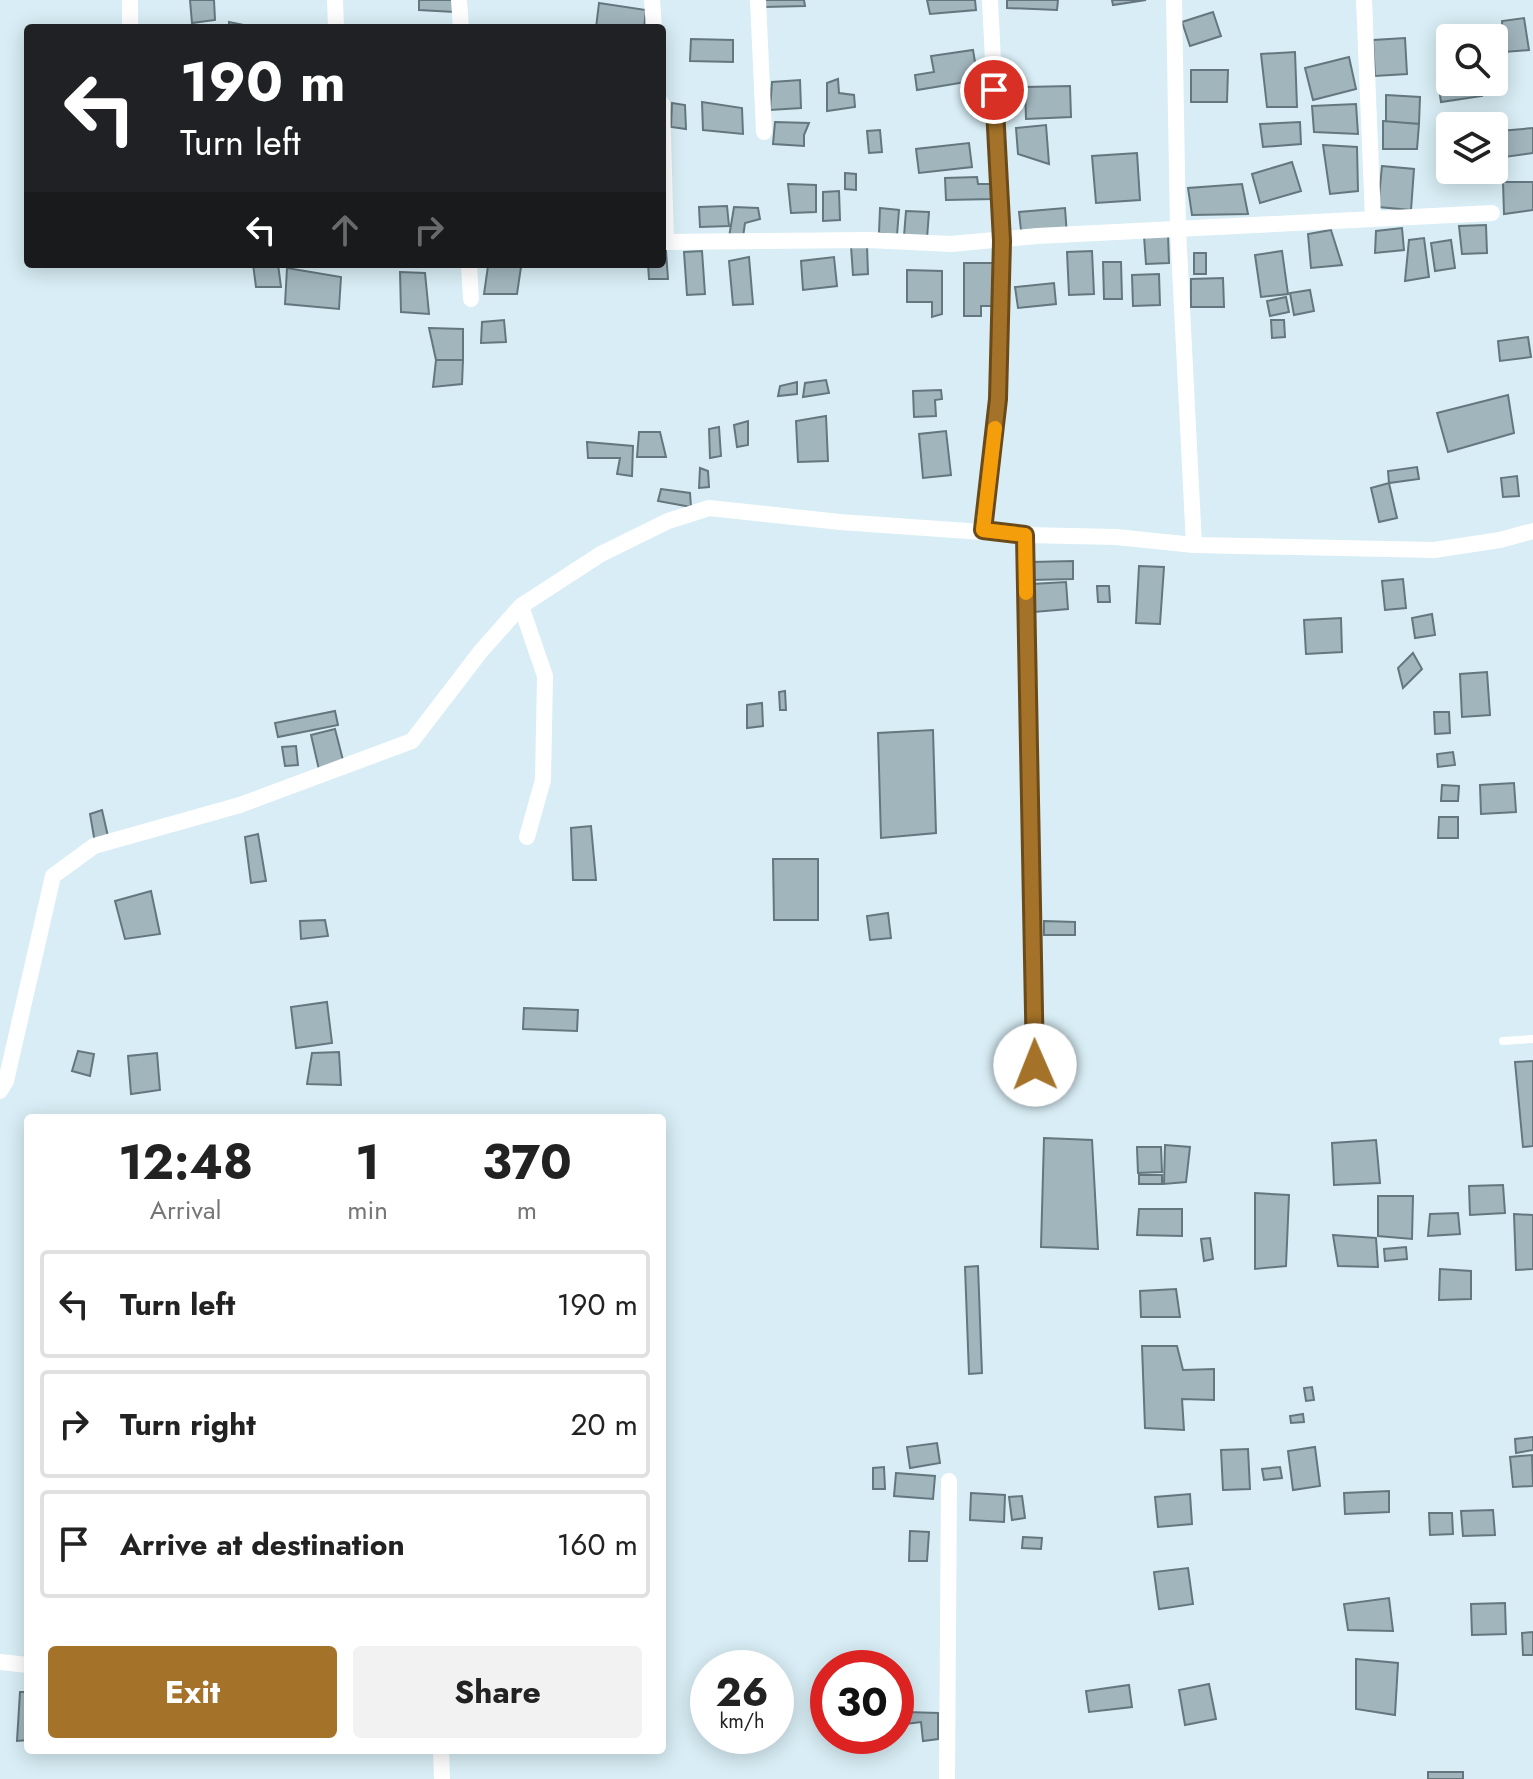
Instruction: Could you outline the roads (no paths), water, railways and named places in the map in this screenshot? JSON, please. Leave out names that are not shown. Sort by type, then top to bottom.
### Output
[{"type":"street","points":[[130,0],[130,24]]},
{"type":"street","points":[[335,0],[336,24]]},
{"type":"street","points":[[459,0],[461,24]]},
{"type":"street","points":[[652,0],[654,24]]},
{"type":"street","points":[[758,0],[764,132]]},
{"type":"street","points":[[983,530],[998,399],[1002,241],[990,0]]},
{"type":"street","points":[[1174,0],[1178,229],[1194,545]]},
{"type":"street","points":[[1364,0],[1373,218]]},
{"type":"street","points":[[666,242],[868,240],[951,244],[1037,236],[1492,213]]},
{"type":"street","points":[[469,268],[471,299]]},
{"type":"street","points":[[0,1091],[6,1081],[53,876],[94,846],[240,805],[412,741],[481,651],[521,606],[601,554],[668,521],[709,508],[840,522],[1025,535],[1116,537],[1194,545],[1434,550],[1500,540],[1533,531]]},
{"type":"street","points":[[1025,535],[1035,1065]]},
{"type":"street","points":[[521,606],[545,676],[543,780],[527,837]]},
{"type":"street","points":[[947,1779],[949,1481]]},
{"type":"street","points":[[0,1662],[24,1665]]},
{"type":"street","points":[[441,1754],[442,1779]]},
{"type":"lane","points":[[1503,1041],[1533,1039]]}]
